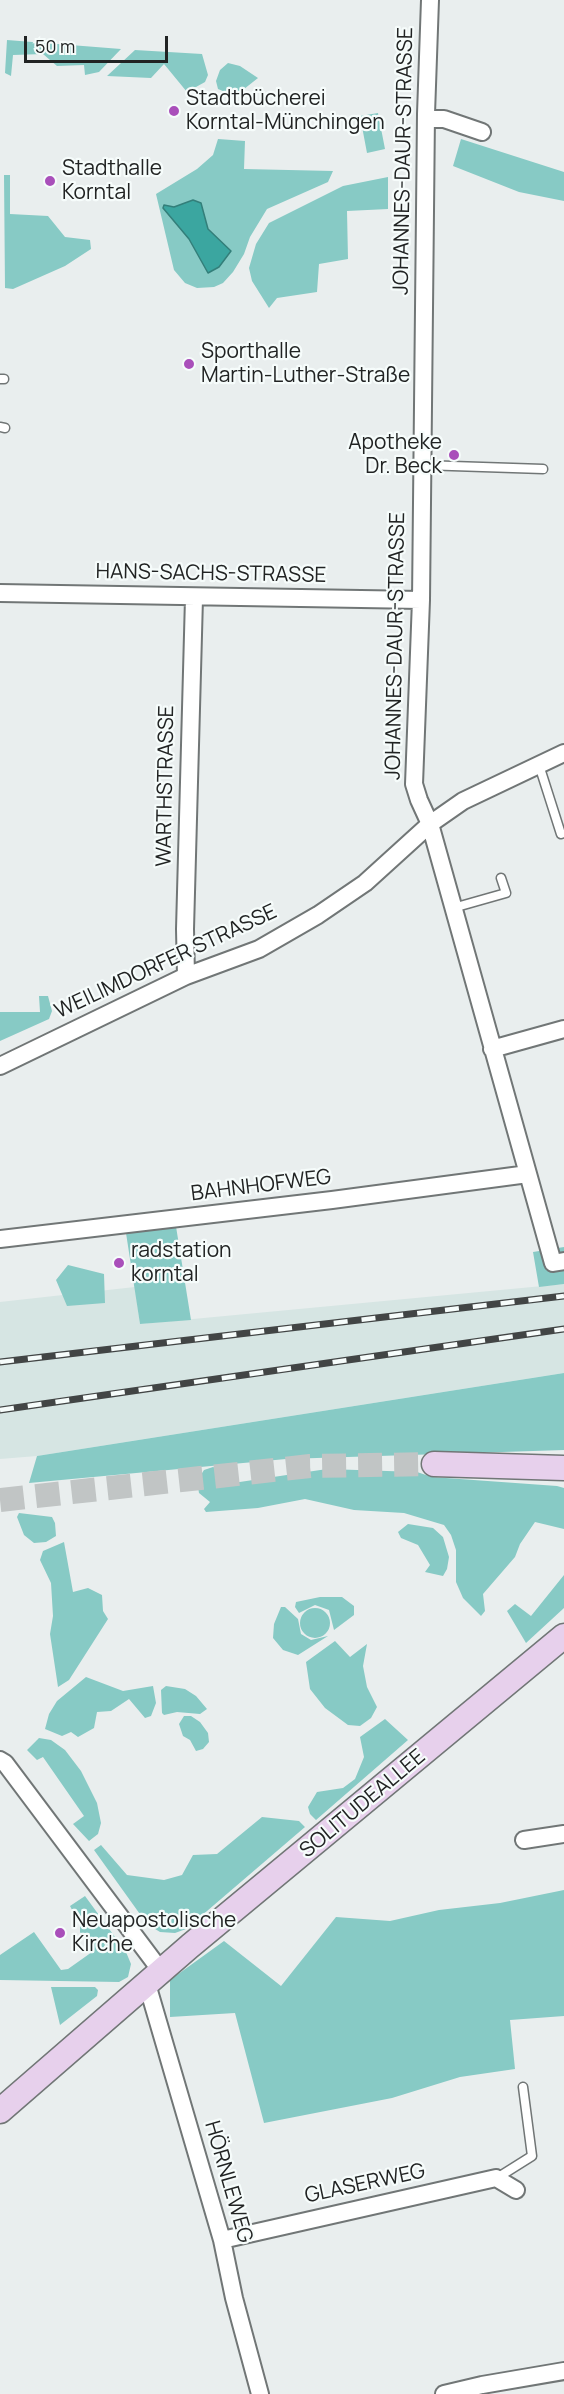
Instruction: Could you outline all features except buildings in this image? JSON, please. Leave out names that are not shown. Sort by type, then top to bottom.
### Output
[{"type":"main road","points":[[434,1464],[564,1468]]},
{"type":"main road","name":"SOLITUDEALLEE","points":[[0,2110],[154,1977],[564,1636]]},
{"type":"street","name":"JOHANNES-DAUR-STRASSE","points":[[430,0],[421,600],[414,784],[418,800],[430,824],[553,1263],[564,1261]]},
{"type":"street","points":[[427,119],[444,119],[482,132]]},
{"type":"street","name":"HANS-SACHS-STRASSE","points":[[0,593],[421,600]]},
{"type":"street","name":"WARTHSTRASSE","points":[[186,976],[185,929],[194,598]]},
{"type":"street","name":"WEILIMDORFER STRASSE","points":[[0,1066],[186,976],[259,949],[318,915],[365,883],[430,824],[463,801],[564,753]]},
{"type":"street","points":[[492,1049],[564,1029]]},
{"type":"street","name":"BAHNHOFWEG","points":[[0,1239],[332,1200],[528,1174]]},
{"type":"street","points":[[0,1760],[5,1763],[154,1977]]},
{"type":"street","points":[[524,1840],[564,1834]]},
{"type":"street","name":"HÖRNLEWEG","points":[[154,1977],[260,2394]]},
{"type":"street","points":[[496,2178],[516,2190]]},
{"type":"street","name":"GLASERWEG","points":[[222,2240],[496,2178]]},
{"type":"street","points":[[444,2394],[564,2371]]},
{"type":"lane","points":[[422,465],[543,469]]},
{"type":"lane","points":[[539,765],[561,834]]},
{"type":"lane","points":[[453,908],[506,893],[501,878]]},
{"type":"lane","points":[[496,2178],[532,2156],[523,2087]]},
{"type":"shaded area","points":[[7,40],[121,49],[99,72],[85,75],[84,65],[57,66],[43,54],[13,55],[11,76],[5,73]]},
{"type":"shaded area","points":[[135,50],[202,54],[208,75],[205,82],[187,92],[164,64],[151,78],[107,76]]},
{"type":"shaded area","points":[[228,63],[240,66],[258,78],[239,93],[230,94],[218,89],[216,81],[220,70]]},
{"type":"shaded area","points":[[378,113],[385,149],[367,153],[360,116]]},
{"type":"shaded area","points":[[218,139],[245,141],[244,169],[333,171],[328,182],[267,209],[233,272],[223,283],[214,287],[197,288],[185,283],[174,270],[156,194],[197,169],[213,155]]},
{"type":"shaded area","points":[[461,139],[564,172],[564,201],[519,192],[453,166]]},
{"type":"shaded area","points":[[4,175],[10,175],[10,214],[48,216],[65,237],[90,240],[91,249],[65,266],[13,289],[5,288]]},
{"type":"shaded area","points":[[388,177],[388,209],[347,211],[348,259],[319,264],[317,292],[277,298],[269,308],[252,281],[249,268],[256,244],[269,223],[343,186]]},
{"type":"shaded area","points":[[193,200],[201,203],[208,229],[231,251],[219,267],[208,273],[189,239],[163,208],[164,205],[174,207]]},
{"type":"shaded area","points":[[39,996],[48,996],[52,1011],[49,1019],[0,1041],[0,1012],[40,1012]]},
{"type":"shaded area","points":[[174,1214],[191,1320],[140,1324],[124,1220]]},
{"type":"shaded area","points":[[564,1247],[564,1284],[539,1287],[533,1252]]},
{"type":"shaded area","points":[[68,1265],[104,1274],[105,1303],[67,1306],[56,1280]]},
{"type":"shaded area","points":[[564,1284],[564,1373],[37,1456],[0,1459],[0,1302],[135,1287],[140,1324]]},
{"type":"shaded area","points":[[564,1373],[564,1450],[286,1459],[29,1483],[37,1456]]},
{"type":"shaded area","points":[[213,1467],[227,1472],[233,1483],[327,1469],[417,1472],[432,1477],[557,1486],[564,1488],[564,1529],[535,1522],[520,1544],[515,1557],[483,1594],[485,1611],[481,1616],[463,1598],[456,1582],[456,1550],[451,1535],[444,1525],[404,1513],[354,1510],[305,1499],[258,1508],[206,1512],[204,1509],[210,1502],[199,1493],[197,1481],[204,1470]]},
{"type":"shaded area","points":[[19,1513],[52,1517],[56,1536],[46,1542],[34,1543],[24,1535],[17,1517]]},
{"type":"shaded area","points":[[408,1524],[433,1528],[443,1537],[449,1557],[443,1576],[425,1572],[430,1565],[418,1545],[401,1538],[398,1532]]},
{"type":"shaded area","points":[[64,1542],[73,1592],[88,1588],[102,1595],[103,1611],[108,1619],[69,1680],[58,1687],[50,1634],[53,1616],[51,1583],[40,1560],[43,1551]]},
{"type":"shaded area","points":[[564,1575],[564,1608],[526,1643],[507,1611],[515,1604],[531,1616]]},
{"type":"shaded area","points":[[320,1597],[342,1597],[354,1606],[354,1615],[334,1630],[329,1610],[315,1605],[299,1613],[295,1607],[296,1602]]},
{"type":"shaded area","points":[[281,1607],[285,1607],[298,1619],[301,1634],[311,1640],[328,1636],[298,1655],[283,1650],[273,1638],[274,1624]]},
{"type":"shaded area","points":[[315,1608],[321,1609],[329,1617],[329,1629],[321,1637],[315,1638],[309,1637],[301,1629],[300,1623],[301,1617],[309,1609]]},
{"type":"shaded area","points":[[335,1641],[350,1657],[367,1644],[363,1666],[367,1687],[377,1707],[371,1718],[360,1726],[348,1725],[325,1708],[310,1689],[306,1662]]},
{"type":"shaded area","points":[[86,1677],[123,1691],[153,1686],[156,1703],[151,1716],[145,1718],[129,1699],[111,1711],[97,1712],[94,1728],[78,1737],[71,1732],[62,1736],[45,1729],[49,1714],[57,1701]]},
{"type":"shaded area","points":[[166,1686],[185,1689],[196,1696],[207,1709],[200,1714],[177,1712],[164,1715],[161,1690]]},
{"type":"shaded area","points":[[184,1716],[191,1716],[200,1722],[208,1733],[209,1742],[203,1749],[196,1751],[190,1740],[183,1736],[179,1724]]},
{"type":"shaded area","points":[[385,1719],[408,1740],[316,1820],[310,1814],[308,1807],[317,1792],[343,1788],[355,1779],[364,1757],[360,1737]]},
{"type":"shaded area","points":[[39,1738],[51,1740],[65,1750],[81,1771],[97,1803],[101,1823],[98,1834],[89,1841],[73,1824],[84,1816],[43,1757],[37,1760],[27,1750]]},
{"type":"shaded area","points":[[262,1817],[299,1821],[305,1827],[186,1929],[175,1933],[160,1932],[147,1924],[94,1850],[101,1845],[127,1875],[164,1880],[182,1875],[193,1855],[217,1854]]},
{"type":"shaded area","points":[[564,1890],[564,2016],[510,2020],[515,2069],[460,2077],[392,2098],[264,2123],[235,2013],[170,2017],[170,1980],[224,1941],[281,1986],[336,1917],[390,1921],[439,1910],[500,1903]]},
{"type":"shaded area","points":[[85,1896],[126,1952],[131,1964],[128,1977],[119,1982],[0,1980],[0,1955],[34,1932],[61,1970],[68,1969],[92,1952],[80,1932],[80,1925],[70,1906]]},
{"type":"shaded area","points":[[51,1987],[95,1987],[98,1990],[97,1996],[60,2025]]},
{"type":"tunnel","points":[[0,1500],[310,1466],[434,1464]]},
{"type":"railway","points":[[0,1362],[564,1296]]},
{"type":"railway","points":[[0,1410],[564,1329]]},
{"type":"place","name":"Stadtbücherei Korntal-Münchingen","points":[[174,111]]},
{"type":"place","name":"Stadthalle Korntal","points":[[50,181]]},
{"type":"place","name":"Sporthalle Martin-Luther-Straße","points":[[189,364]]},
{"type":"place","name":"Apotheke Dr. Beck","points":[[454,455]]},
{"type":"place","name":"radstation korntal","points":[[119,1263]]},
{"type":"place","name":"Neuapostolische Kirche","points":[[60,1933]]}]
